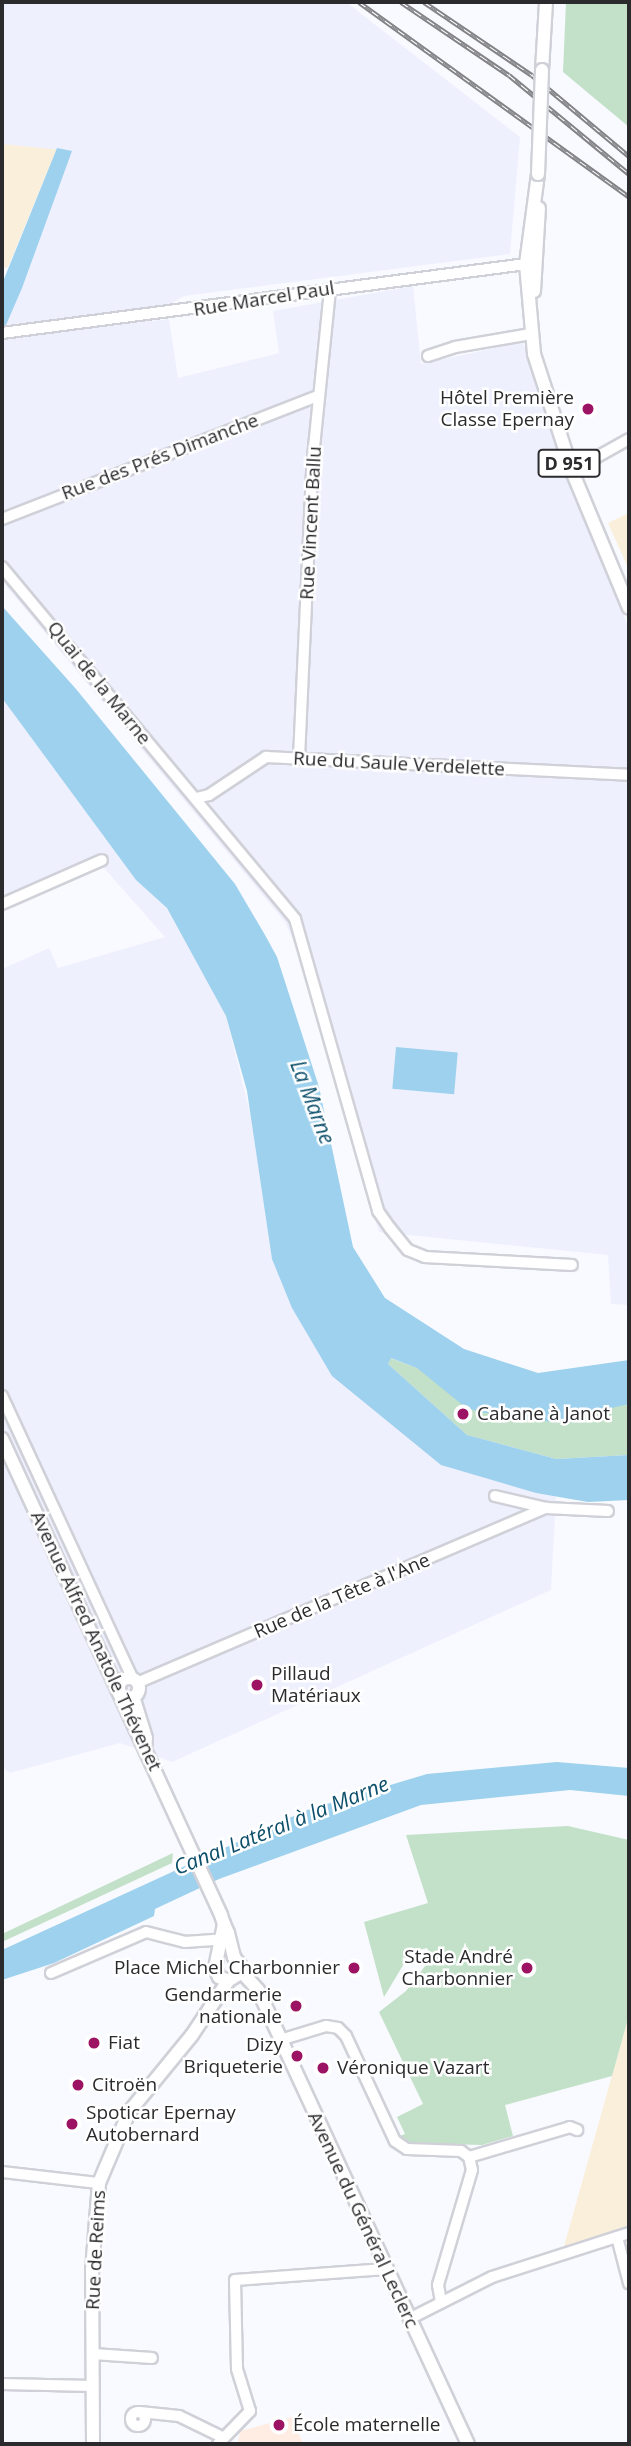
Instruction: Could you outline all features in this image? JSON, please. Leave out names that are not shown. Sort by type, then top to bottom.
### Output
[{"type":"main road","name":"D 951","points":[[530,312],[539,220],[538,174],[546,2]]},
{"type":"main road","name":"D 951","points":[[538,174],[526,264],[531,334],[540,377],[572,471],[629,608]]},
{"type":"main road","name":"Avenue Alfred Anatole Thévenet","points":[[2,1439],[5,1452],[109,1669],[129,1687],[146,1749],[220,1914],[233,1957],[229,1976]]},
{"type":"main road","points":[[220,1914],[224,1939],[219,1959],[229,1976]]},
{"type":"main road","points":[[219,1959],[233,1957]]},
{"type":"main road","name":"Avenue du Général Leclerc","points":[[229,1976],[259,1996],[468,2444]]},
{"type":"main road","name":"Rue de Reims","points":[[93,2444],[94,2214],[99,2183],[129,2112],[211,2007],[229,1976]]},
{"type":"street","name":"Rue Marcel Paul","points":[[4,332],[526,264]]},
{"type":"street","name":"Rue Vincent Ballu","points":[[299,758],[318,396],[330,289]]},
{"type":"street","points":[[428,356],[531,334]]},
{"type":"street","name":"Rue des Prés Dimanche","points":[[2,519],[318,396]]},
{"type":"street","points":[[572,471],[629,439]]},
{"type":"street","name":"Quai de la Marne","points":[[2,567],[295,919],[378,1211],[390,1228],[408,1250],[425,1257],[572,1265]]},
{"type":"street","name":"Rue du Saule Verdelette","points":[[196,798],[209,795],[258,758],[629,775]]},
{"type":"street","points":[[615,776],[629,768]]},
{"type":"street","points":[[2,904],[103,860]]},
{"type":"street","points":[[2,1396],[22,1433],[23,1444],[129,1687]]},
{"type":"street","points":[[5,1452],[23,1444]]},
{"type":"street","points":[[495,1496],[546,1508],[608,1511]]},
{"type":"street","name":"Rue de la Tête à l'Ane","points":[[129,1687],[546,1508]]},
{"type":"street","points":[[51,1973],[146,1933],[185,1941],[224,1939]]},
{"type":"street","points":[[279,2040],[326,2026],[338,2028],[398,2144],[408,2149],[461,2151],[470,2157],[472,2170],[438,2285],[440,2302]]},
{"type":"street","points":[[470,2157],[570,2127],[577,2130]]},
{"type":"street","points":[[2,2172],[99,2183]]},
{"type":"street","points":[[409,2319],[492,2277],[629,2233]]},
{"type":"street","points":[[617,2237],[629,2283]]},
{"type":"street","points":[[140,2412],[179,2416],[220,2440],[250,2411],[236,2356],[235,2280],[386,2269]]},
{"type":"street","points":[[93,2354],[152,2358]]},
{"type":"street","points":[[2,2384],[93,2386]]},
{"type":"shaded area","points":[[2,2],[346,2],[520,137],[510,254],[184,296],[167,306],[6,325],[71,151],[2,144]]},
{"type":"shaded area","points":[[2,144],[57,148],[8,267],[2,268]]},
{"type":"shaded area","points":[[413,286],[421,364],[523,342],[571,489],[629,629],[629,1305],[611,1304],[608,1255],[379,1232],[298,951],[285,922],[2,581],[2,338],[169,319],[178,378],[279,353],[273,311]]},
{"type":"shaded area","points":[[629,513],[629,570],[608,523]]},
{"type":"shaded area","points":[[2,698],[136,880],[167,908],[201,964],[226,1016],[256,1137],[536,1493],[556,1496],[551,1590],[172,1762],[120,1743],[10,1773],[2,1767],[2,969],[49,948],[58,968],[165,937],[96,859],[2,899]]},
{"type":"shaded area","points":[[629,2015],[629,2300],[615,2241],[561,2257]]},
{"type":"shaded area","name":"École maternelle","points":[[292,2417],[303,2444],[238,2444],[240,2431]]},
{"type":"green space","points":[[566,2],[629,2],[629,127],[563,72]]},
{"type":"green space","points":[[390,1358],[417,1368],[436,1382],[596,1410],[629,1404],[629,1455],[556,1459],[467,1435],[388,1364]]},
{"type":"green space","name":"Stade André Charbonnier","points":[[568,1826],[629,1840],[629,2015],[612,2076],[505,2105],[513,2136],[482,2145],[407,2143],[400,2136],[405,2134],[397,2117],[423,2104],[379,2012],[406,1991],[432,1957],[427,1948],[411,1952],[384,1997],[364,1922],[428,1903],[406,1835]]},
{"type":"green space","points":[[173,1853],[172,1863],[2,1942],[2,1934]]},
{"type":"water","points":[[57,148],[72,151],[22,288],[6,325],[2,325],[2,284]]},
{"type":"water","name":"La Marne","points":[[2,606],[76,689],[235,884],[265,935],[277,957],[319,1087],[353,1247],[385,1298],[464,1349],[538,1373],[629,1360],[629,1404],[552,1422],[479,1412],[465,1407],[417,1368],[391,1358],[388,1364],[467,1435],[556,1459],[629,1455],[629,1500],[588,1502],[536,1493],[441,1465],[332,1376],[292,1308],[272,1259],[247,1091],[226,1016],[167,908],[136,880],[2,698]]},
{"type":"water","points":[[396,1047],[458,1052],[454,1094],[392,1089]]},
{"type":"water","name":"Canal Latéral à la Marne","points":[[557,1762],[629,1768],[629,1796],[570,1790],[421,1805],[219,1879],[155,1909],[154,1916],[54,1963],[2,1980],[2,1950],[307,1810],[427,1774]]},
{"type":"railway","points":[[359,2],[629,197]]},
{"type":"railway","points":[[401,2],[509,75],[629,174]]},
{"type":"railway","points":[[424,2],[532,75],[629,156]]},
{"type":"place","name":"Hôtel Première Classe Epernay","points":[[588,409]]},
{"type":"place","name":"Cabane à Janot","points":[[463,1414]]},
{"type":"place","name":"Pillaud Matériaux","points":[[257,1685]]},
{"type":"place","name":"Place Michel Charbonnier","points":[[354,1968]]},
{"type":"place","name":"Stade André Charbonnier","points":[[527,1968]]},
{"type":"place","name":"Gendarmerie nationale","points":[[296,2006]]},
{"type":"place","name":"Fiat","points":[[94,2043]]},
{"type":"place","name":"Dizy Briqueterie","points":[[297,2056]]},
{"type":"place","name":"Véronique Vazart","points":[[323,2068]]},
{"type":"place","name":"Citroën","points":[[78,2085]]},
{"type":"place","name":"Spoticar Epernay Autobernard","points":[[72,2124]]},
{"type":"place","name":"École maternelle","points":[[279,2425]]}]
